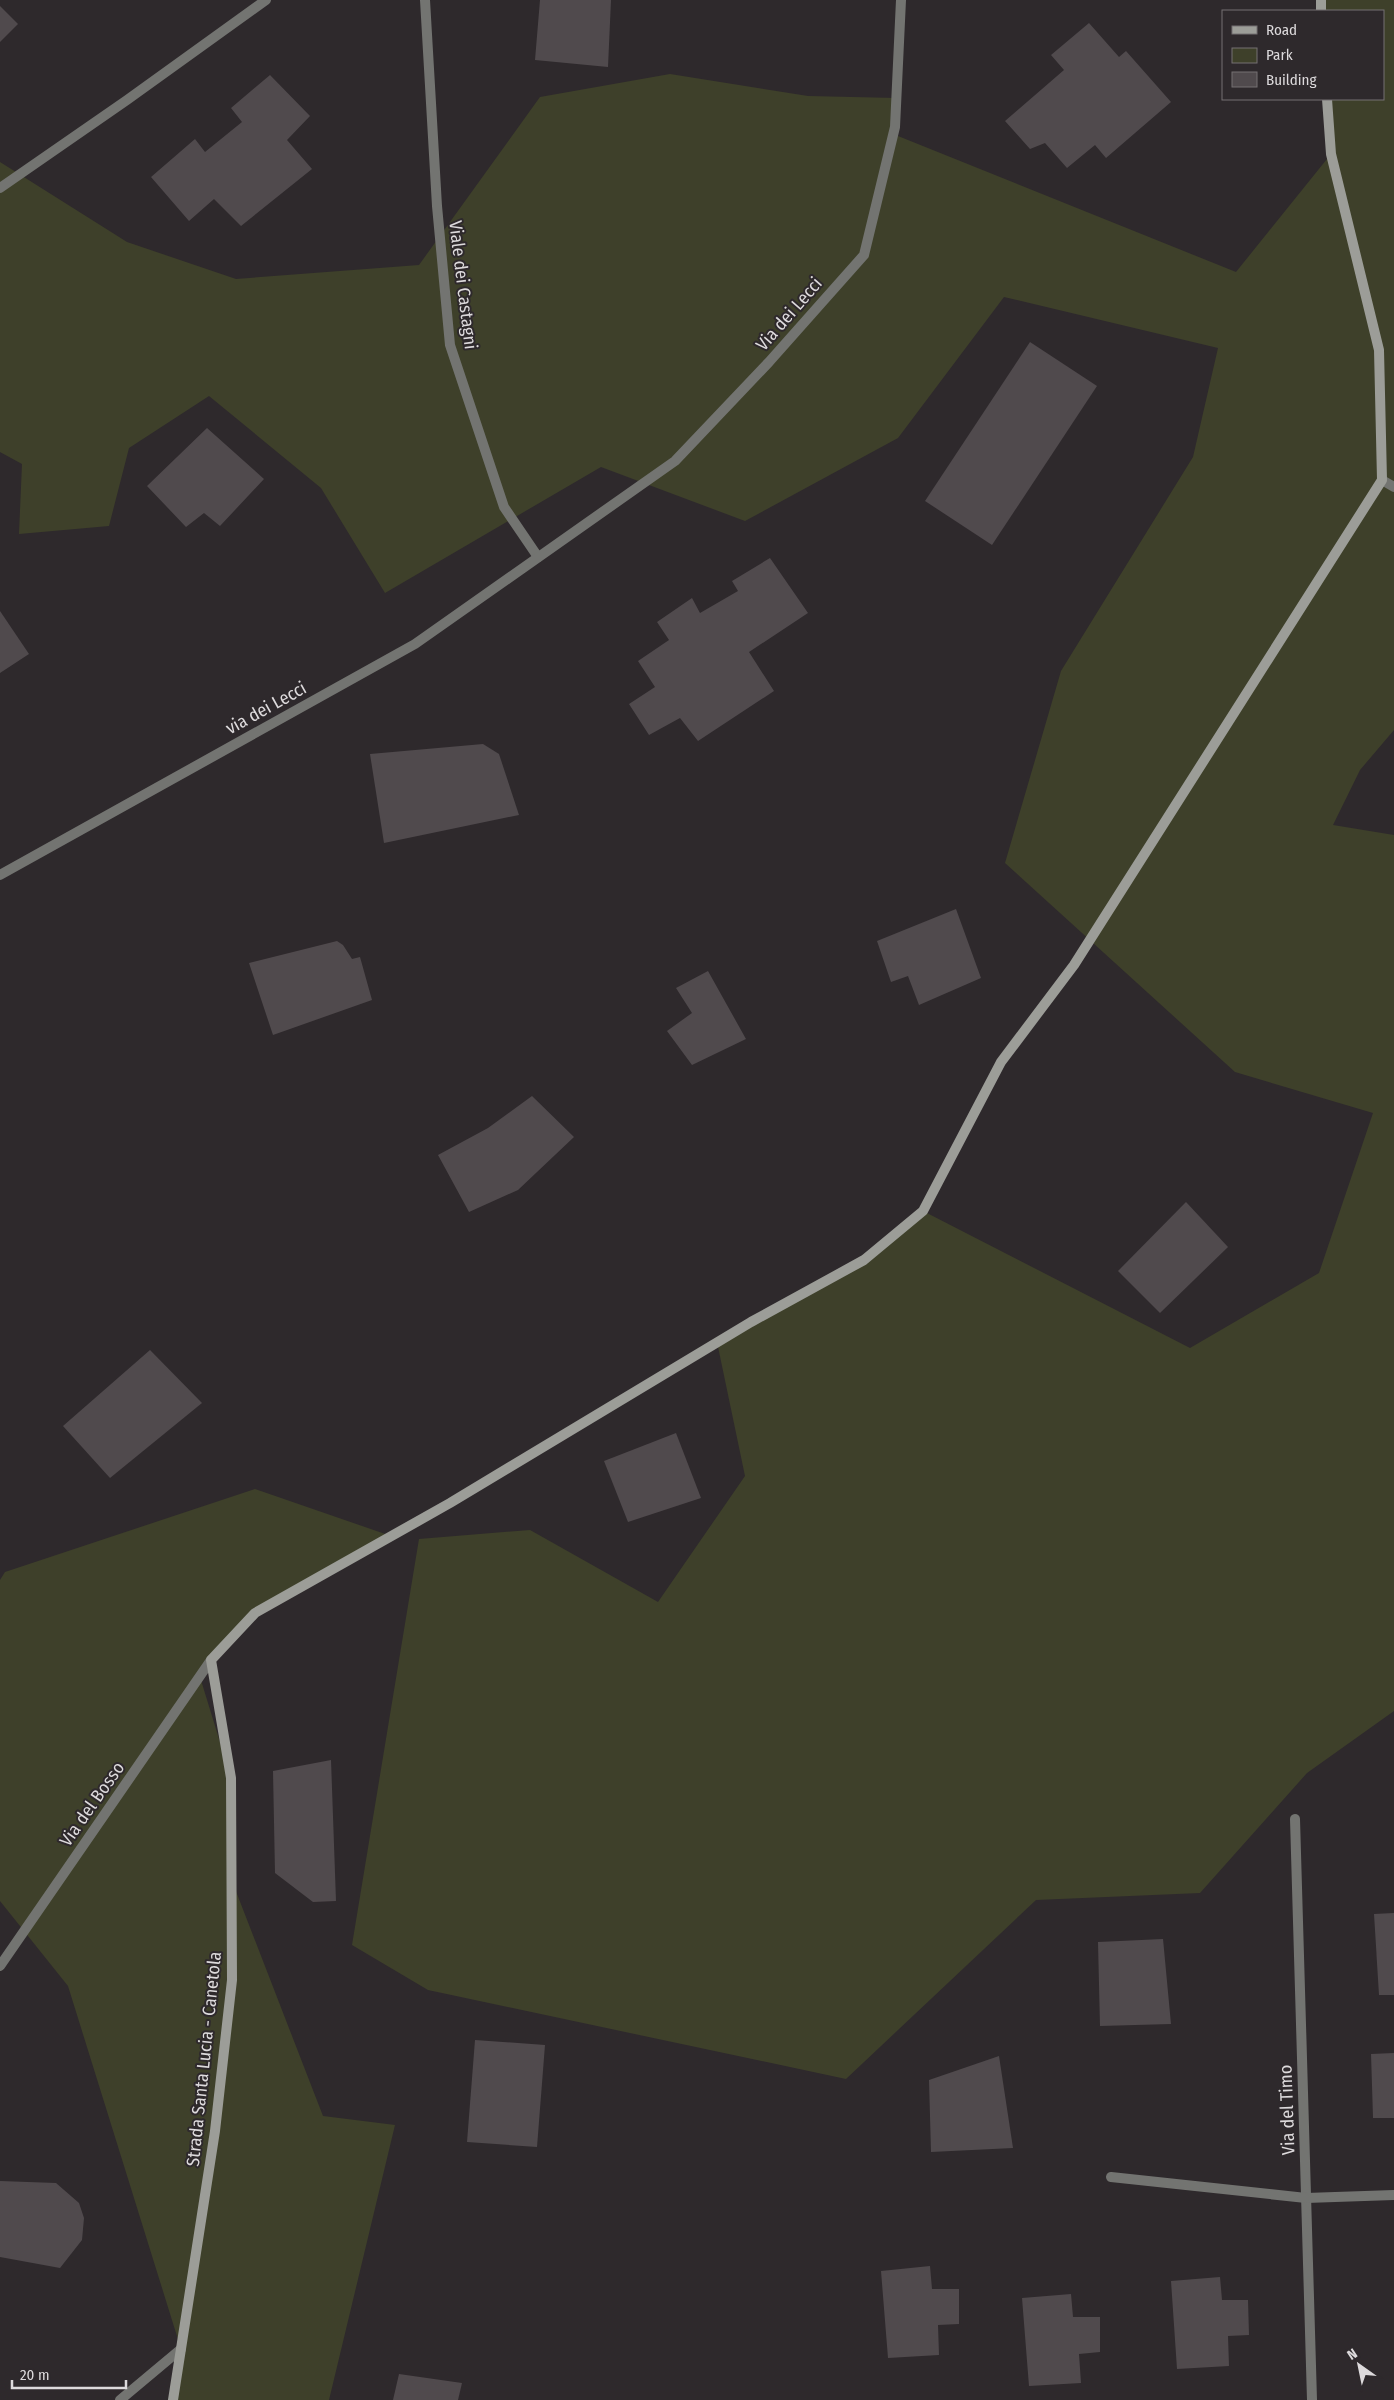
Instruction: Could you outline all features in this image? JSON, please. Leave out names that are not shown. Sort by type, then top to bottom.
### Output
[{"type":"street","points":[[0,188],[128,100],[266,0]]},
{"type":"street","name":"Viale dei Castagni","points":[[426,0],[437,206],[450,345],[504,507],[538,557]]},
{"type":"street","name":"Via dei Lecci","points":[[538,557],[675,461],[769,362],[864,255],[895,127],[900,0]]},
{"type":"street","points":[[211,1660],[255,1613],[450,1503],[752,1322],[864,1260],[923,1211],[1001,1062],[1074,966],[1382,480],[1379,350],[1331,154],[1327,100]]},
{"type":"street","points":[[1382,480],[1394,487]]},
{"type":"street","name":"via dei Lecci","points":[[0,875],[415,644],[538,557]]},
{"type":"street","name":"Via del Bosso","points":[[0,1966],[211,1660]]},
{"type":"street","name":"Strada Santa Lucia - Canetola","points":[[173,2400],[215,2131],[232,1980],[231,1778],[211,1660]]},
{"type":"street","name":"Via del Timo","points":[[1295,1820],[1312,2400]]},
{"type":"street","points":[[1112,2177],[1306,2198],[1394,2195]]},
{"type":"street","points":[[120,2400],[181,2349]]},
{"type":"green space","points":[[1322,0],[1394,0],[1394,730],[1360,770],[1333,825],[1394,835],[1394,1711],[1307,1773],[1200,1893],[1036,1900],[846,2079],[428,1990],[352,1945],[419,1539],[530,1530],[658,1602],[745,1476],[717,1342],[864,1260],[923,1211],[1190,1348],[1319,1273],[1373,1113],[1235,1072],[1005,863],[1061,671],[1193,457],[1218,348],[1004,297],[898,438],[745,521],[601,467],[385,593],[321,488],[209,396],[129,448],[109,526],[19,534],[22,464],[0,452],[0,162],[127,242],[236,279],[419,265],[540,97],[670,74],[808,96],[896,98],[893,134],[1236,272],[1331,154],[1327,100],[1384,100],[1384,10],[1321,10]]},
{"type":"green space","points":[[255,1489],[391,1536],[255,1613],[200,1677],[231,1778],[232,1881],[323,2116],[395,2125],[329,2400],[173,2400],[181,2349],[68,1986],[0,1901],[0,1580],[5,1572]]},
{"type":"building","points":[[540,0],[611,0],[608,67],[535,60]]},
{"type":"building","points":[[0,6],[18,24],[0,42]]},
{"type":"building","points":[[1089,23],[1119,57],[1126,51],[1171,102],[1106,158],[1095,145],[1067,168],[1045,143],[1030,149],[1005,121],[1064,70],[1051,55]]},
{"type":"building","points":[[270,75],[310,116],[287,140],[312,169],[241,226],[214,199],[189,221],[151,177],[195,139],[205,152],[242,122],[231,108]]},
{"type":"building","points":[[1030,342],[1097,386],[992,545],[925,501]]},
{"type":"building","points":[[207,428],[264,479],[220,526],[204,513],[186,527],[147,486]]},
{"type":"building","points":[[770,558],[808,613],[749,652],[774,691],[698,741],[680,718],[649,735],[629,704],[655,687],[638,661],[669,640],[657,622],[692,598],[700,613],[738,591],[732,581]]},
{"type":"building","points":[[0,611],[29,654],[0,673]]},
{"type":"building","points":[[483,744],[499,754],[519,815],[384,843],[370,754]]},
{"type":"building","points":[[956,909],[981,978],[919,1005],[908,976],[891,982],[877,941]]},
{"type":"building","points":[[337,941],[343,945],[352,959],[360,957],[372,1000],[273,1035],[249,963]]},
{"type":"building","points":[[708,971],[746,1039],[692,1065],[667,1031],[692,1013],[676,988]]},
{"type":"building","points":[[532,1096],[574,1137],[518,1190],[469,1212],[438,1155],[488,1128]]},
{"type":"building","points":[[1186,1202],[1228,1247],[1160,1313],[1118,1271]]},
{"type":"building","points":[[150,1350],[202,1403],[110,1478],[63,1426]]},
{"type":"building","points":[[676,1433],[701,1498],[628,1522],[604,1461]]},
{"type":"building","points":[[331,1760],[336,1901],[313,1902],[275,1873],[273,1771]]},
{"type":"building","points":[[1394,1913],[1394,1995],[1379,1995],[1374,1914]]},
{"type":"building","points":[[1163,1939],[1171,2024],[1100,2026],[1098,1942]]},
{"type":"building","points":[[475,2040],[545,2045],[537,2147],[467,2142]]},
{"type":"building","points":[[1394,2053],[1394,2118],[1373,2118],[1371,2054]]},
{"type":"building","points":[[999,2056],[1013,2148],[931,2152],[929,2080]]},
{"type":"building","points":[[0,2181],[56,2183],[79,2203],[84,2218],[82,2240],[60,2268],[0,2257]]},
{"type":"building","points":[[930,2266],[932,2289],[959,2289],[959,2324],[938,2325],[939,2355],[888,2358],[881,2271]]},
{"type":"building","points":[[1220,2277],[1222,2300],[1248,2300],[1249,2335],[1228,2336],[1229,2366],[1177,2369],[1171,2281]]},
{"type":"building","points":[[1071,2294],[1073,2317],[1100,2317],[1100,2352],[1079,2354],[1081,2383],[1029,2386],[1022,2298]]},
{"type":"building","points":[[399,2374],[462,2383],[458,2400],[393,2400]]}]
